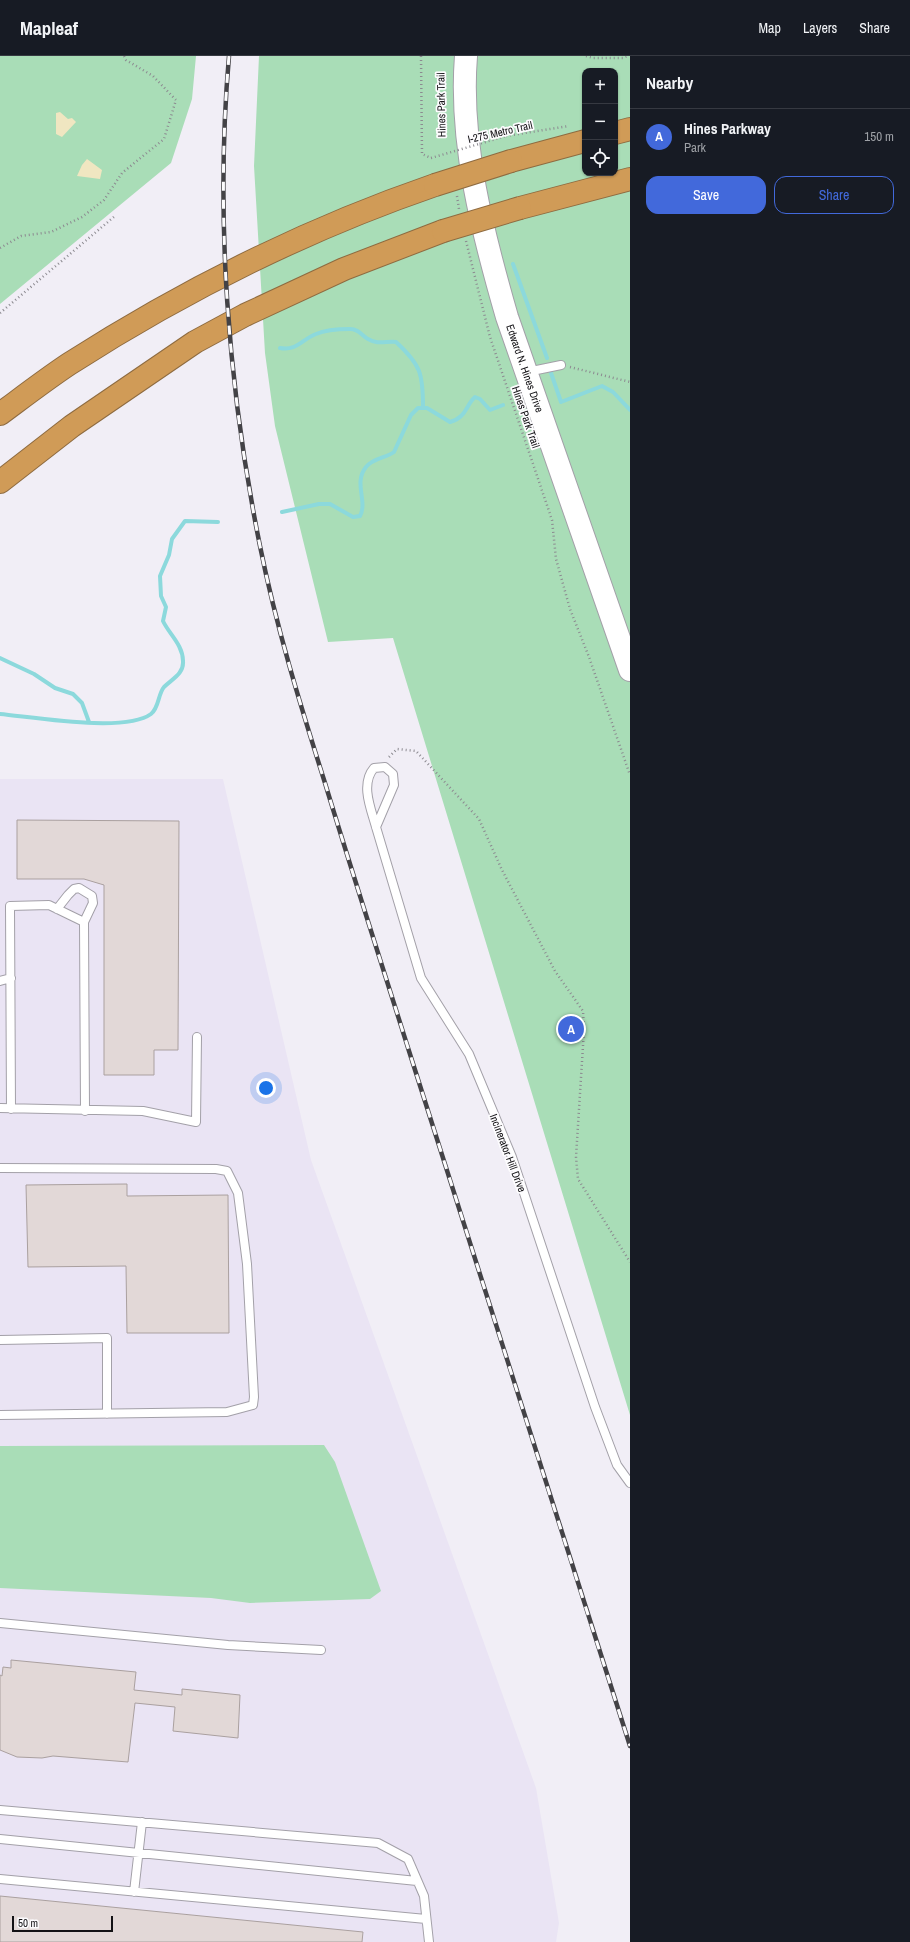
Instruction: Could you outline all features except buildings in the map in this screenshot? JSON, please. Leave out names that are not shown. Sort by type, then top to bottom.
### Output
[{"type":"highway","points":[[618,132],[630,129]]},
{"type":"highway","points":[[0,414],[68,365],[242,266],[348,217],[435,185],[511,161],[579,133]]},
{"type":"highway","points":[[0,482],[72,426],[195,342],[245,315],[344,269],[443,231],[520,208],[630,179]]},
{"type":"street","name":"Edward N. Hines Drive","points":[[466,56],[466,126],[468,145],[490,254],[507,317],[630,670]]},
{"type":"lane","points":[[527,372],[561,365]]},
{"type":"lane","points":[[376,827],[394,785],[393,774],[385,767],[379,768]]},
{"type":"lane","name":"Incinerator Hill Drive","points":[[379,768],[374,768],[368,774],[368,797],[421,978],[469,1054],[512,1157],[616,1465],[630,1483]]},
{"type":"lane","points":[[57,909],[74,889],[79,888],[92,896],[93,903],[84,922],[85,1110]]},
{"type":"lane","points":[[11,1109],[10,906],[49,905],[84,922]]},
{"type":"lane","points":[[0,981],[11,978]]},
{"type":"lane","points":[[0,1108],[143,1111],[196,1122],[197,1037]]},
{"type":"lane","points":[[0,1168],[216,1169],[227,1171],[238,1194],[247,1264],[254,1397],[253,1405],[227,1412],[0,1415]]},
{"type":"lane","points":[[0,1340],[107,1338],[107,1414]]},
{"type":"lane","points":[[0,1623],[228,1645],[321,1650]]},
{"type":"lane","points":[[0,1810],[378,1843],[408,1859],[424,1896],[429,1942]]},
{"type":"lane","points":[[134,1892],[142,1822]]},
{"type":"lane","points":[[0,1839],[417,1881]]},
{"type":"lane","points":[[0,1879],[426,1919]]},
{"type":"path","points":[[0,248],[21,236],[52,232],[82,217],[104,200],[122,173],[164,139],[176,100],[153,76],[126,60],[124,56]]},
{"type":"path","name":"I-275 Metro Trail","points":[[421,56],[422,154],[431,158],[506,136],[579,133]]},
{"type":"path","points":[[586,56],[593,58],[623,58],[627,56]]},
{"type":"path","name":"Hines Park Trail","points":[[451,151],[452,158]]},
{"type":"path","points":[[457,195],[460,216]]},
{"type":"path","points":[[0,313],[115,216]]},
{"type":"path","name":"Hines Park Trail","points":[[466,239],[490,337],[552,520],[556,559],[570,610],[589,657],[630,775]]},
{"type":"path","points":[[561,365],[630,382]]},
{"type":"path","points":[[379,768],[397,749],[416,751],[479,819],[502,870],[555,971],[584,1011],[576,1157],[578,1179],[630,1262]]},
{"type":"shaded area","points":[[0,779],[223,779],[311,1160],[536,1788],[559,1923],[556,1942],[0,1942]]},
{"type":"green space","points":[[0,56],[196,56],[192,99],[171,163],[0,304]]},
{"type":"green space","points":[[259,56],[630,56],[630,1415],[393,638],[328,642],[275,426],[265,353],[254,166]]},
{"type":"green space","points":[[324,1445],[335,1462],[381,1591],[370,1599],[250,1603],[211,1598],[0,1588],[0,1446]]},
{"type":"sand","points":[[60,112],[68,119],[72,118],[76,122],[62,137],[56,134],[56,113]]},
{"type":"sand","points":[[87,159],[102,170],[100,179],[77,176],[82,165]]},
{"type":"waterway","points":[[513,264],[547,358]]},
{"type":"waterway","points":[[280,348],[291,348],[311,336],[342,329],[356,330],[368,339],[375,342],[396,342],[411,357],[419,371],[422,386],[423,407]]},
{"type":"waterway","points":[[551,373],[561,402],[602,386],[613,392],[630,410]]},
{"type":"waterway","points":[[282,512],[319,504],[330,504],[353,517],[360,516],[362,510],[360,486],[362,473],[372,462],[394,452],[411,415],[418,408],[427,408],[450,422],[460,417],[475,397],[480,399],[490,410],[503,405]]},
{"type":"waterway","points":[[0,714],[100,723],[138,720],[151,714],[156,708],[162,690],[180,673],[183,666],[181,650],[163,621],[166,607],[161,596],[160,576],[169,555],[172,539],[185,521],[218,522]]},
{"type":"waterway","points":[[0,658],[34,674],[55,688],[73,694],[82,703],[89,722]]},
{"type":"railway","points":[[229,56],[223,178],[227,302],[232,364],[249,486],[273,606],[298,694],[356,883],[630,1746]]},
{"type":"place","name":"Hines Parkway","points":[[571,1029]]}]
